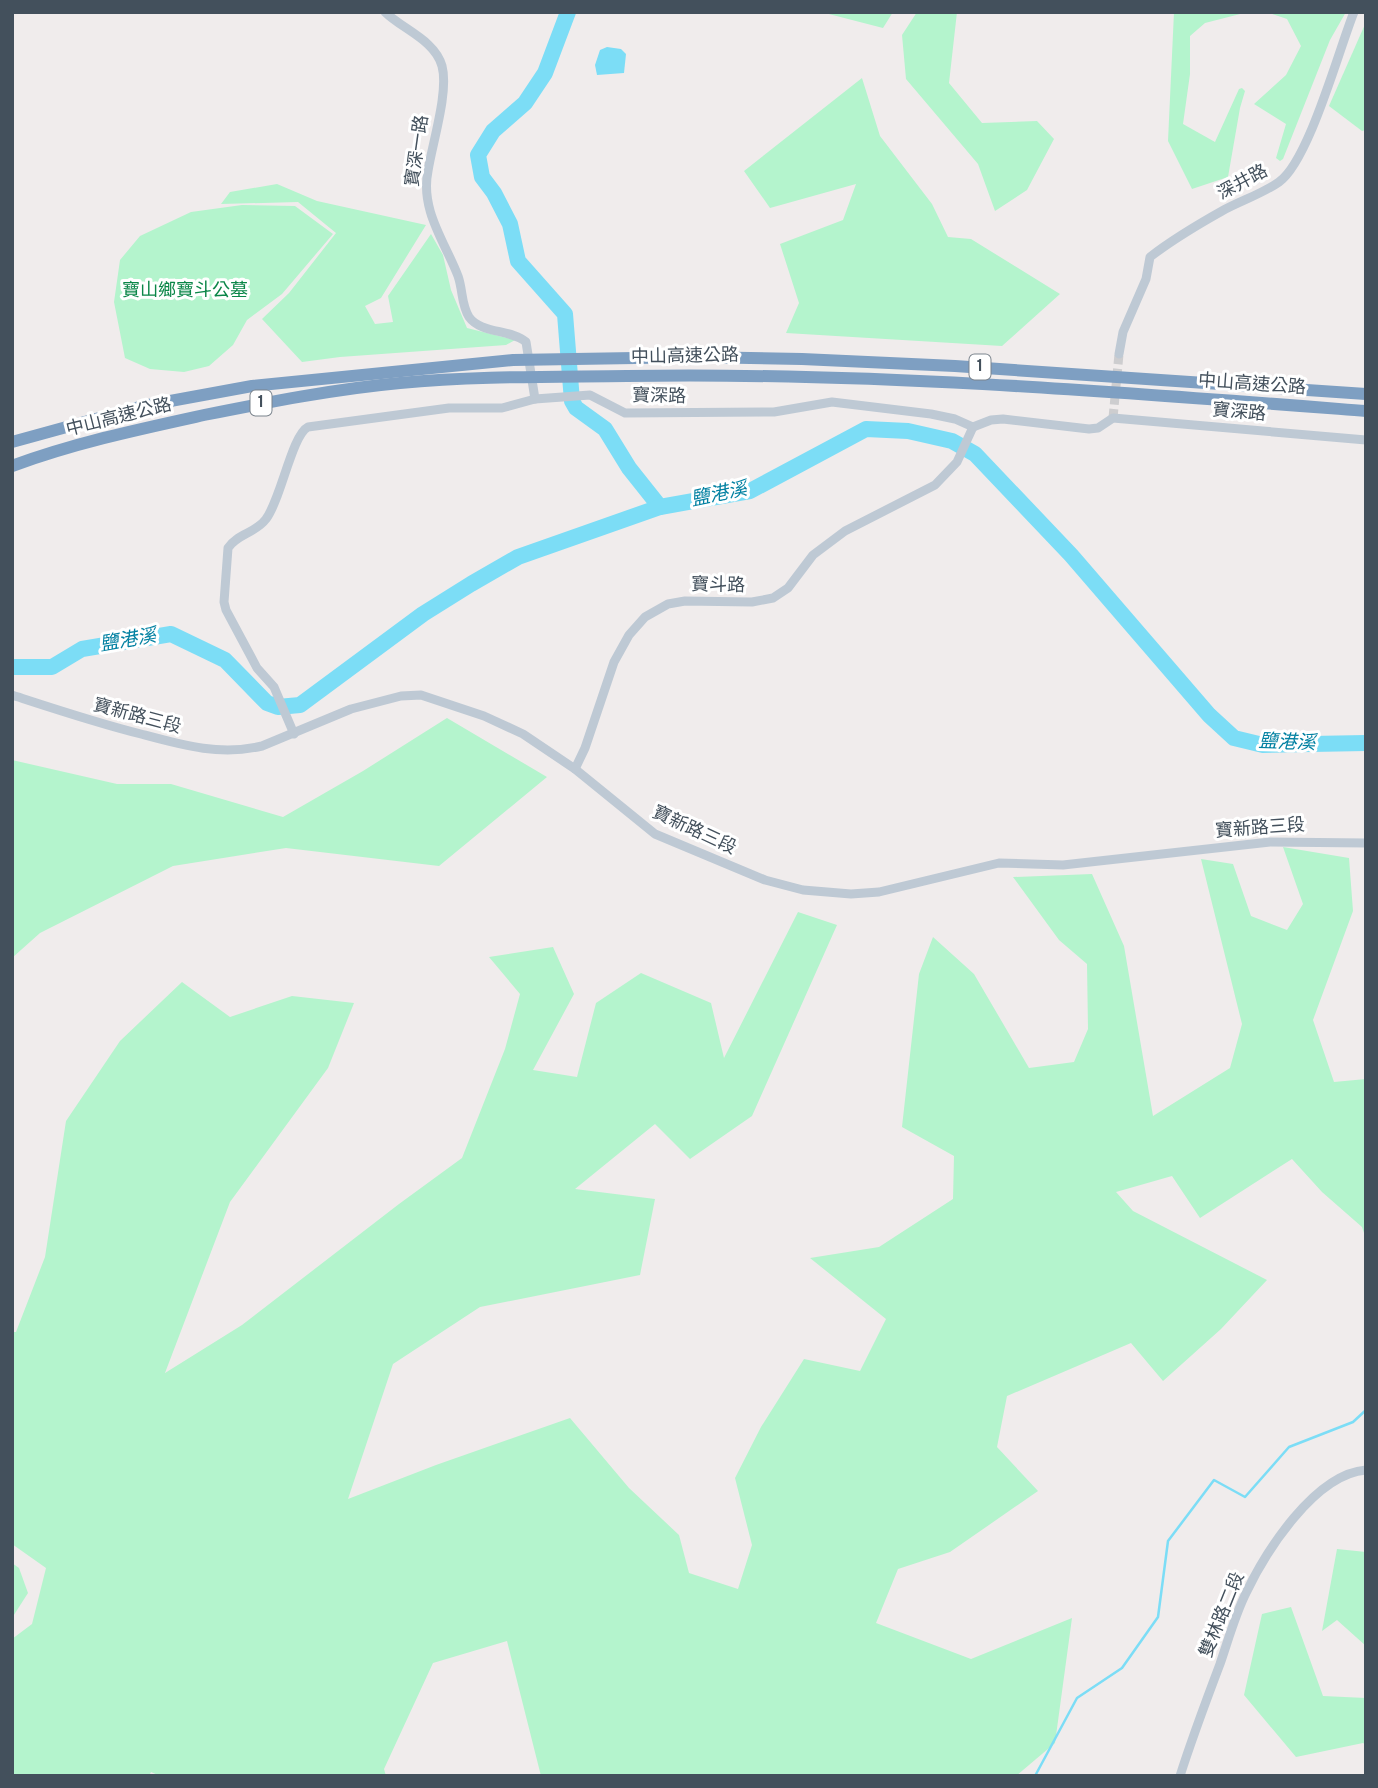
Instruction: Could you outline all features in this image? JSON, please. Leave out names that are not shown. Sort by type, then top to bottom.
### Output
[{"type":"highway","name":"中山高速公路","points":[[12,442],[143,406],[252,386],[513,360],[696,356],[816,359],[1366,394]]},
{"type":"highway","name":"中山高速公路","points":[[12,466],[41,455],[158,425],[274,401],[400,383],[515,377],[743,374],[1052,387],[1366,411]]},
{"type":"street","name":"寶深一路","points":[[385,12],[399,25],[419,37],[435,53],[442,67],[440,114],[427,173],[427,197],[432,219],[458,277],[462,301],[471,319],[526,342],[535,399]]},
{"type":"street","name":"深井路","points":[[1119,354],[1124,332],[1146,279],[1150,257],[1168,243],[1222,211],[1280,181],[1292,168],[1306,141],[1354,12]]},
{"type":"street","name":"寶深路","points":[[294,734],[274,687],[257,668],[224,602],[228,548],[233,540],[251,533],[268,517],[282,487],[298,435],[302,430],[332,422],[449,408],[502,408],[535,399],[590,395],[625,413],[774,412],[832,402],[916,411],[955,419],[973,427],[998,419],[1089,429],[1098,428],[1113,418],[1366,440]]},
{"type":"street","name":"寶斗路","points":[[575,769],[585,748],[614,662],[629,635],[645,617],[668,604],[685,601],[752,602],[773,598],[788,587],[813,555],[845,531],[935,485],[957,462],[973,427]]},
{"type":"street","name":"寶新路三段","points":[[12,695],[74,716],[201,749],[249,749],[277,742],[351,709],[401,696],[421,695],[505,724],[539,743],[655,834],[765,880],[822,892],[879,892],[999,863],[1063,865],[1270,842],[1366,843]]},
{"type":"street","name":"雙林路二段","points":[[1180,1776],[1241,1605],[1270,1551],[1297,1515],[1325,1488],[1344,1475],[1366,1470]]},
{"type":"green space","points":[[821,12],[893,12],[883,28]]},
{"type":"green space","points":[[917,12],[957,12],[949,83],[982,123],[1037,121],[1054,139],[1027,190],[995,211],[978,164],[906,79],[902,35]]},
{"type":"green space","points":[[1174,12],[1248,12],[1205,23],[1190,36],[1190,74],[1183,124],[1215,142],[1239,89],[1245,91],[1228,177],[1192,189],[1168,141]]},
{"type":"green space","points":[[1266,12],[1346,12],[1330,40],[1280,161],[1276,158],[1286,124],[1254,104],[1286,75],[1301,46],[1287,19]]},
{"type":"green space","points":[[1366,22],[1366,130],[1362,131],[1329,106]]},
{"type":"green space","points":[[862,78],[880,136],[932,204],[948,237],[971,239],[1060,294],[1002,346],[786,333],[799,303],[780,244],[843,220],[856,184],[770,208],[744,171]]},
{"type":"green space","points":[[277,184],[317,201],[426,225],[381,298],[365,306],[375,324],[393,322],[388,296],[431,234],[443,255],[451,290],[467,328],[515,340],[506,345],[302,362],[262,319],[289,293],[336,233],[298,202],[221,204],[230,192]]},
{"type":"green space","name":"寶山鄉寶斗公墓","points":[[242,205],[295,206],[333,234],[282,294],[247,320],[233,345],[209,366],[184,372],[150,369],[125,358],[114,302],[120,260],[140,236],[191,212]]},
{"type":"green space","points":[[447,718],[547,777],[439,866],[286,848],[173,866],[40,933],[12,958],[12,760],[117,784],[171,784],[283,817]]},
{"type":"green space","points":[[1283,847],[1349,858],[1353,911],[1313,1020],[1334,1082],[1366,1079],[1366,1239],[1362,1227],[1322,1192],[1292,1159],[1200,1218],[1172,1176],[1116,1192],[1133,1211],[1267,1280],[1221,1329],[1163,1381],[1131,1343],[1007,1396],[997,1447],[1038,1491],[950,1552],[898,1569],[876,1623],[971,1659],[1072,1618],[1055,1743],[1016,1776],[541,1776],[507,1641],[433,1663],[384,1769],[386,1776],[160,1776],[151,1772],[149,1776],[12,1776],[12,1639],[32,1624],[46,1568],[12,1544],[12,1332],[16,1332],[45,1257],[66,1121],[120,1041],[182,982],[230,1017],[292,996],[354,1003],[328,1068],[230,1202],[165,1373],[242,1325],[462,1158],[505,1049],[520,994],[489,957],[553,947],[574,994],[533,1070],[577,1077],[596,1003],[641,973],[711,1003],[724,1058],[798,912],[837,925],[752,1116],[690,1159],[655,1124],[575,1189],[655,1199],[640,1275],[480,1307],[393,1364],[348,1499],[570,1418],[629,1488],[679,1535],[689,1573],[738,1589],[752,1545],[735,1478],[761,1427],[804,1359],[860,1371],[886,1319],[810,1258],[879,1247],[953,1199],[954,1156],[902,1127],[919,974],[933,937],[974,974],[1029,1068],[1074,1062],[1088,1029],[1087,964],[1059,940],[1013,877],[1092,874],[1124,946],[1153,1116],[1230,1068],[1242,1024],[1201,859],[1233,864],[1251,916],[1287,930],[1303,904]]},
{"type":"green space","points":[[1337,1549],[1366,1552],[1366,1646],[1337,1620],[1322,1631]]},
{"type":"green space","points":[[12,1563],[19,1568],[28,1593],[12,1618]]},
{"type":"green space","points":[[1291,1607],[1323,1696],[1366,1698],[1366,1745],[1363,1743],[1296,1757],[1244,1695],[1262,1614]]},
{"type":"water","points":[[607,47],[621,49],[626,54],[624,73],[597,75],[595,65],[600,50]]},
{"type":"waterway","points":[[568,12],[545,73],[525,103],[493,131],[478,155],[482,177],[494,193],[510,224],[518,261],[565,314],[572,401],[576,408],[605,429],[629,468],[660,507]]},
{"type":"waterway","name":"鹽港溪","points":[[12,667],[52,667],[82,649],[171,634],[225,660],[267,703],[278,707],[300,705],[423,614],[518,557],[660,507],[750,491],[866,429],[908,431],[952,441],[975,454],[1071,555],[1209,715],[1234,738],[1263,745],[1366,743]]},
{"type":"waterway","points":[[1035,1776],[1077,1698],[1122,1668],[1158,1617],[1168,1541],[1214,1480],[1245,1497],[1289,1447],[1353,1422],[1366,1410]]},
{"type":"tunnel","points":[[1113,418],[1119,354]]}]
